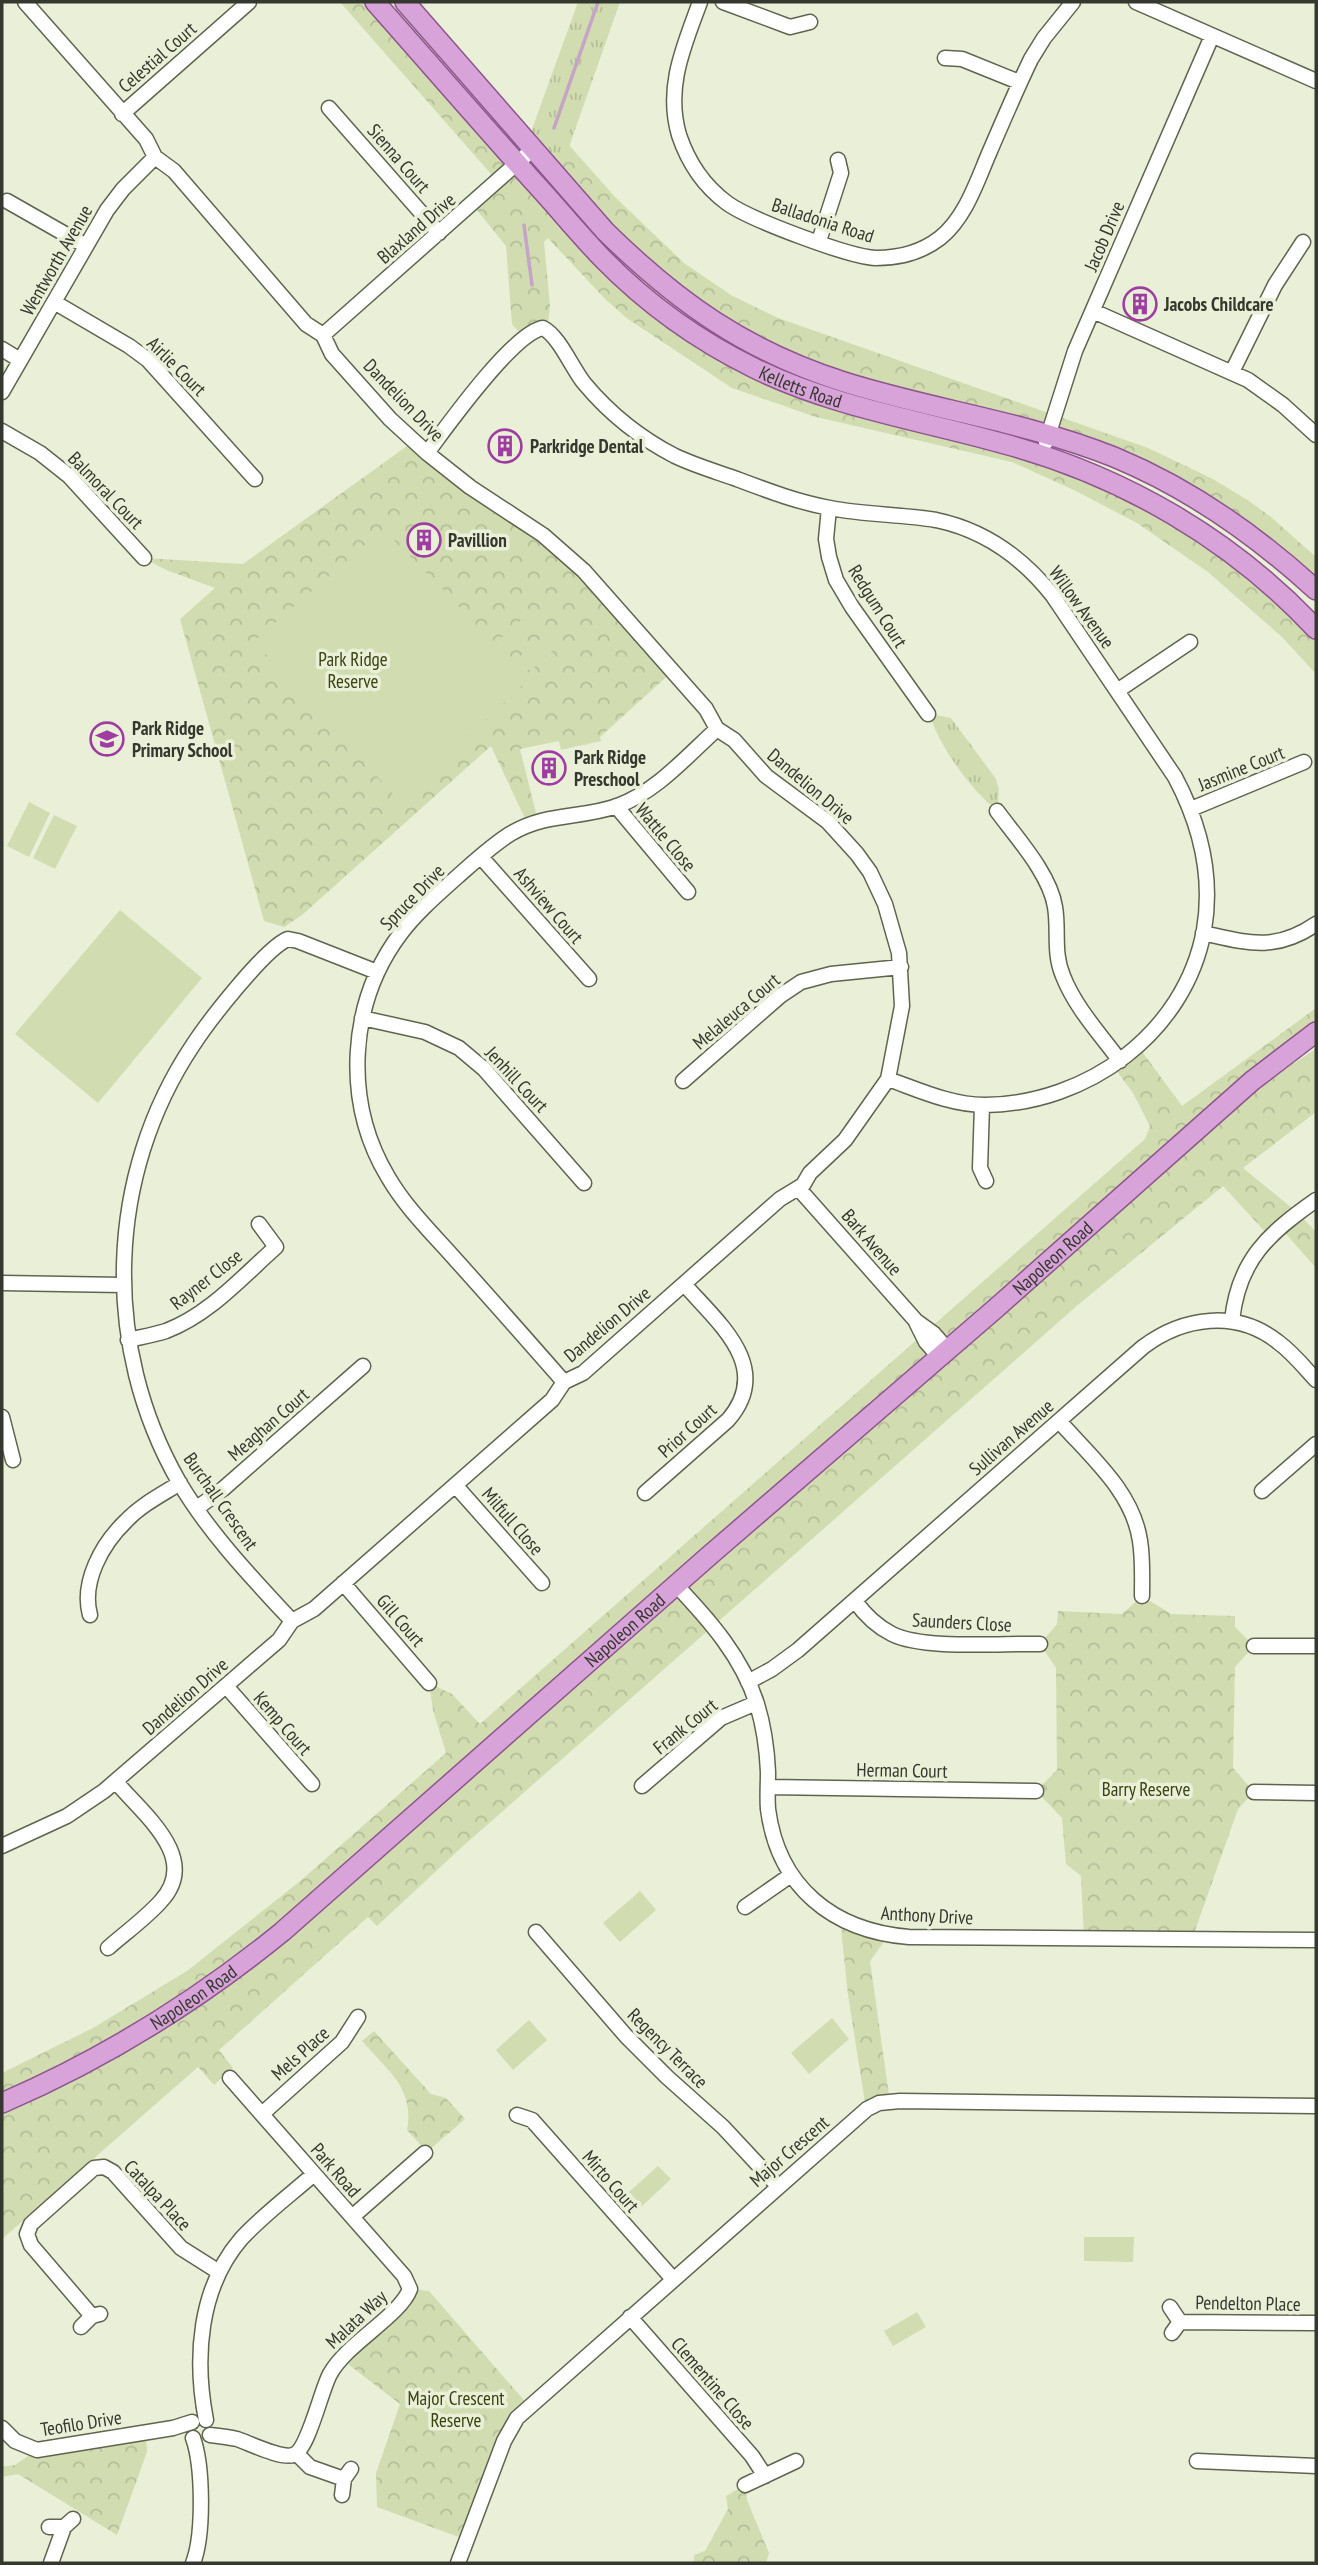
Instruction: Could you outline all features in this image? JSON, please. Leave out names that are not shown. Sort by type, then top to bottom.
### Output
[{"type":"main road","name":"Kelletts Road","points":[[375,2],[605,261],[673,319],[724,353],[781,381],[834,400],[1043,455],[1092,473],[1173,514],[1255,572],[1316,629]]},
{"type":"main road","name":"Kelletts Road","points":[[405,2],[605,231],[641,267],[677,297],[741,339],[795,364],[845,382],[1048,434],[1115,458],[1210,508],[1267,547],[1316,590]]},
{"type":"main road","name":"Napoleon Road","points":[[2,2103],[71,2071],[136,2035],[191,2002],[244,1963],[326,1895],[726,1540],[944,1354],[1252,1081],[1316,1032]]},
{"type":"main road","name":"Napoleon Road","points":[[1217,1113],[1316,1049]]},
{"type":"street","name":"Dandelion Drive","points":[[2,1846],[67,1816],[116,1782],[284,1635],[292,1621],[314,1609],[552,1400],[564,1382],[583,1373],[780,1199],[799,1189],[810,1173],[833,1153],[856,1127],[888,1079],[901,1014],[901,967],[895,931],[886,904],[870,872],[857,854],[828,822],[766,776],[734,740],[717,729],[706,709],[584,571],[543,535],[470,487],[390,419],[332,354],[323,335],[306,324],[174,171],[155,158],[146,139],[25,2]]},
{"type":"street","name":"Celestial Court","points":[[122,114],[249,2]]},
{"type":"street","name":"Balladonia Road","points":[[700,2],[679,58],[674,94],[677,127],[690,160],[706,183],[728,203],[758,219],[874,258],[895,257],[914,252],[941,237],[954,223],[969,199],[1019,82],[1044,38],[1073,2]]},
{"type":"street","points":[[723,2],[790,27],[810,22]]},
{"type":"street","points":[[1136,2],[1316,81]]},
{"type":"street","name":"Jacob Drive","points":[[1043,455],[1075,351],[1212,36]]},
{"type":"street","points":[[945,58],[962,59],[1019,82]]},
{"type":"street","name":"Sienna Court","points":[[329,108],[439,233]]},
{"type":"street","name":"Blaxland Drive","points":[[323,335],[533,149]]},
{"type":"street","name":"Wentworth Avenue","points":[[2,392],[117,197],[155,158]]},
{"type":"street","points":[[819,241],[841,173],[838,160]]},
{"type":"street","points":[[7,201],[86,246]]},
{"type":"street","points":[[1232,372],[1272,291],[1303,242]]},
{"type":"street","name":"Airlie Court","points":[[54,302],[148,360],[255,479]]},
{"type":"street","points":[[1093,311],[1232,372],[1273,397],[1316,435]]},
{"type":"street","name":"Willow Avenue","points":[[427,453],[494,368],[534,331],[543,328],[551,334],[578,375],[604,405],[656,445],[695,465],[804,502],[829,508],[935,520],[972,532],[1003,548],[1025,565],[1045,586],[1175,777],[1191,809],[1205,869],[1203,933],[1185,984],[1164,1017],[1150,1035],[1120,1061],[1090,1080],[1059,1093],[1013,1103],[982,1105],[933,1096],[888,1079]]},
{"type":"street","points":[[2,349],[20,360]]},
{"type":"street","name":"Balmoral Court","points":[[2,430],[40,453],[69,476],[144,558]]},
{"type":"street","name":"Redgum Court","points":[[829,508],[827,547],[836,580],[852,607],[929,714]]},
{"type":"street","points":[[1117,691],[1190,642]]},
{"type":"street","name":"Spruce Drive","points":[[564,1382],[416,1215],[387,1175],[374,1150],[361,1106],[357,1063],[362,1018],[377,972],[408,923],[481,857],[513,832],[536,822],[616,806],[652,787],[717,729]]},
{"type":"street","name":"Jasmine Court","points":[[1191,809],[1304,762]]},
{"type":"street","name":"Wattle Close","points":[[616,806],[688,892]]},
{"type":"street","points":[[996,811],[1038,869],[1051,892],[1055,904],[1058,959],[1067,985],[1120,1061]]},
{"type":"street","name":"Ashview Court","points":[[481,857],[589,979]]},
{"type":"street","points":[[1203,933],[1254,944],[1272,944],[1288,940],[1316,925]]},
{"type":"street","name":"Burchall Crescent","points":[[292,1621],[234,1557],[197,1508],[180,1483],[150,1422],[128,1340],[123,1284],[125,1239],[133,1184],[163,1098],[186,1056],[212,1019],[286,933],[306,944],[377,972]]},
{"type":"street","name":"Melaleuca Court","points":[[683,1082],[780,996],[801,982],[831,974],[901,967]]},
{"type":"street","name":"Jenhill Court","points":[[362,1018],[425,1032],[459,1048],[484,1069],[584,1182]]},
{"type":"street","points":[[982,1105],[980,1168],[986,1181]]},
{"type":"street","name":"Bark Avenue","points":[[799,1189],[916,1321],[934,1334],[944,1354]]},
{"type":"street","points":[[1232,1321],[1240,1283],[1253,1256],[1275,1231],[1316,1200]]},
{"type":"street","name":"Rayner Close","points":[[128,1340],[167,1330],[192,1319],[276,1247],[259,1224]]},
{"type":"street","points":[[2,1283],[123,1284]]},
{"type":"street","name":"Prior Court","points":[[646,1493],[728,1420],[744,1391],[746,1373],[737,1347],[684,1284]]},
{"type":"street","name":"Sullivan Avenue","points":[[748,1682],[785,1661],[1159,1335],[1197,1322],[1232,1321],[1253,1327],[1271,1336],[1289,1351],[1316,1380]]},
{"type":"street","name":"Meaghan Court","points":[[197,1508],[223,1489],[363,1366]]},
{"type":"street","points":[[2,1417],[13,1460]]},
{"type":"street","points":[[1059,1421],[1112,1480],[1129,1507],[1140,1539],[1142,1596]]},
{"type":"street","points":[[1262,1491],[1316,1444]]},
{"type":"street","points":[[90,1615],[87,1592],[90,1579],[109,1542],[134,1513],[180,1483]]},
{"type":"street","name":"Milfull Close","points":[[455,1485],[542,1583]]},
{"type":"street","name":"Gill Court","points":[[343,1583],[429,1682]]},
{"type":"street","name":"Anthony Drive","points":[[677,1586],[722,1637],[748,1682],[766,1741],[768,1805],[772,1831],[791,1875],[814,1900],[832,1914],[858,1927],[885,1934],[929,1937],[1316,1940]]},
{"type":"street","name":"Saunders Close","points":[[855,1601],[881,1628],[895,1636],[916,1642],[1040,1644]]},
{"type":"street","points":[[1254,1646],[1316,1646]]},
{"type":"street","name":"Kemp Court","points":[[226,1686],[312,1784]]},
{"type":"street","name":"Frank Court","points":[[642,1786],[721,1718],[756,1703]]},
{"type":"street","points":[[107,1948],[163,1899],[171,1888],[175,1874],[175,1858],[169,1844],[116,1782]]},
{"type":"street","name":"Herman Court","points":[[768,1787],[1036,1791]]},
{"type":"street","points":[[1254,1792],[1316,1793]]},
{"type":"street","points":[[745,1907],[791,1875]]},
{"type":"street","name":"Regency Terrace","points":[[536,1932],[633,2043],[723,2127],[778,2186]]},
{"type":"street","name":"Mels Place","points":[[262,2114],[342,2042],[358,2017]]},
{"type":"street","name":"Park Road","points":[[219,2088],[234,2075],[262,2114],[404,2276],[410,2289]]},
{"type":"street","name":"Major Crescent","points":[[458,2563],[504,2441],[517,2418],[862,2112],[873,2106],[892,2101],[1316,2106]]},
{"type":"street","name":"Mirto Court","points":[[517,2115],[532,2120],[673,2279]]},
{"type":"street","points":[[352,2217],[425,2153]]},
{"type":"street","name":"Catalpa Place","points":[[81,2327],[97,2315],[31,2245],[27,2234],[31,2224],[94,2168],[104,2167],[113,2172],[181,2248],[219,2272]]},
{"type":"street","points":[[193,2563],[199,2546],[203,2323],[207,2303],[219,2272],[231,2253],[248,2233],[314,2174]]},
{"type":"street","name":"Malata Way","points":[[297,2454],[304,2444],[324,2385],[334,2366],[404,2300],[410,2289]]},
{"type":"street","name":"Pendelton Place","points":[[1170,2307],[1176,2328],[1316,2323]]},
{"type":"street","name":"Clementine Close","points":[[630,2317],[752,2456],[765,2476]]},
{"type":"street","name":"Teofilo Drive","points":[[2,2428],[19,2444],[37,2450],[173,2428],[200,2429]]},
{"type":"street","points":[[200,2429],[287,2456],[297,2454],[310,2467],[347,2474],[342,2495]]},
{"type":"street","points":[[745,2485],[796,2461]]},
{"type":"street","points":[[1197,2461],[1316,2466]]},
{"type":"street","points":[[51,2563],[62,2524]]},
{"type":"green space","points":[[340,2],[375,2],[549,199],[697,335],[897,418],[1150,501],[1316,629],[1316,674],[1283,638],[1208,572],[1137,523],[1012,462],[816,417],[732,388],[628,319],[606,300],[548,238],[544,242],[550,306],[547,330],[525,339],[512,324],[506,246],[472,204],[498,182]]},
{"type":"green space","points":[[578,2],[620,2],[558,178],[527,143]]},
{"type":"green space","points":[[569,145],[615,197],[684,263],[731,295],[778,318],[1148,448],[1213,479],[1271,517],[1316,557],[1316,590],[1144,471],[877,391],[710,320],[558,178]]},
{"type":"green space","name":"Park Ridge Reserve","points":[[414,441],[543,535],[673,671],[600,737],[601,741],[561,750],[559,741],[520,749],[538,821],[528,825],[491,746],[302,915],[284,927],[264,921],[180,619],[215,588],[166,570],[144,558],[243,564]]},
{"type":"green space","points":[[383,529],[454,601],[324,718],[254,641]]},
{"type":"green space","points":[[455,602],[527,681],[399,801],[326,719]]},
{"type":"green space","points":[[529,613],[541,626],[513,651],[501,638]]},
{"type":"green space","points":[[547,633],[558,646],[530,671],[518,658]]},
{"type":"green space","points":[[929,714],[951,718],[996,779],[999,790],[997,811],[957,767]]},
{"type":"green space","points":[[29,802],[50,813],[29,857],[7,846]]},
{"type":"green space","points":[[54,815],[77,826],[55,869],[33,858]]},
{"type":"green space","points":[[120,910],[202,978],[98,1103],[15,1034]]},
{"type":"green space","points":[[1316,1008],[1316,1032],[1223,1109],[1316,1049],[1316,1112],[1243,1168],[1298,1213],[1316,1232],[1316,1268],[1280,1227],[1269,1236],[1223,1186],[1079,1304],[462,1847],[377,1926],[368,1917],[219,2050],[233,2068],[214,2085],[198,2067],[2,2239],[2,2073],[93,2028],[187,1971],[299,1882],[446,1753],[433,1710],[429,1683],[452,1694],[480,1724],[1145,1139],[1150,1126],[1133,1093],[1113,1066],[1138,1046],[1182,1106]]},
{"type":"green space","name":"Barry Reserve","points":[[1142,1596],[1171,1614],[1235,1616],[1235,1627],[1254,1646],[1235,1667],[1233,1768],[1254,1792],[1238,1809],[1192,1939],[1084,1938],[1081,1876],[1066,1864],[1062,1818],[1036,1791],[1057,1770],[1056,1668],[1040,1644],[1057,1624],[1058,1611],[1122,1614]]},
{"type":"green space","points":[[640,1891],[656,1910],[620,1942],[603,1923]]},
{"type":"green space","points":[[840,1919],[889,1935],[870,1961],[890,2102],[866,2109],[848,1995]]},
{"type":"green space","points":[[832,2018],[849,2039],[809,2074],[791,2053]]},
{"type":"green space","points":[[529,2020],[547,2040],[513,2070],[496,2050]]},
{"type":"green space","points":[[374,2031],[431,2094],[446,2098],[465,2119],[427,2152],[407,2130],[407,2102],[403,2091],[362,2041]]},
{"type":"green space","points":[[658,2166],[671,2179],[642,2206],[629,2192]]},
{"type":"green space","points":[[1084,2237],[1134,2237],[1133,2262],[1084,2261]]},
{"type":"green space","name":"Major Crescent Reserve","points":[[410,2289],[429,2291],[529,2406],[517,2418],[467,2540],[377,2507],[376,2473],[400,2404],[340,2358]]},
{"type":"green space","points":[[917,2312],[926,2327],[893,2346],[884,2331]]},
{"type":"green space","points":[[146,2432],[147,2452],[117,2535],[18,2474],[2,2477],[2,2467],[15,2465],[37,2450]]},
{"type":"green space","points":[[745,2485],[747,2500],[769,2553],[766,2563],[694,2563],[694,2555],[705,2551],[728,2509],[726,2496]]},
{"type":"waterway","points":[[554,128],[598,2]]},
{"type":"waterway","points":[[524,225],[532,285]]},
{"type":"place","name":"Jacobs Childcare","points":[[1140,304]]},
{"type":"place","name":"Parkridge Dental","points":[[505,446]]},
{"type":"place","name":"Pavillion","points":[[424,540]]},
{"type":"place","name":"Park Ridge Primary School","points":[[107,739]]},
{"type":"place","name":"Park Ridge Preschool","points":[[549,768]]}]
